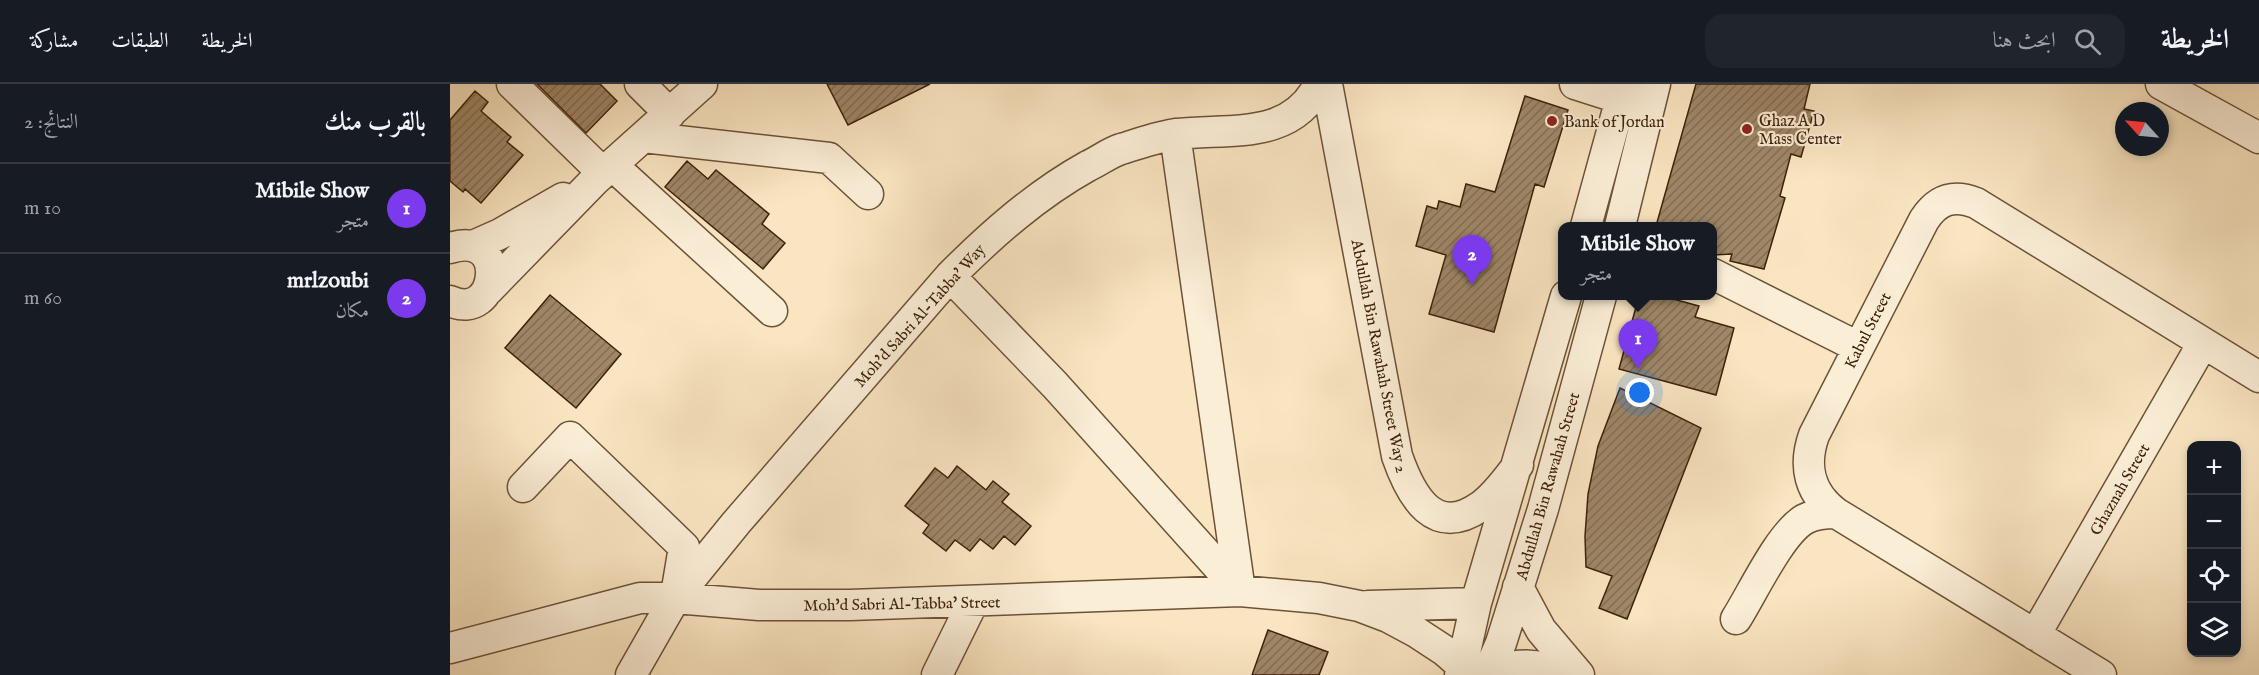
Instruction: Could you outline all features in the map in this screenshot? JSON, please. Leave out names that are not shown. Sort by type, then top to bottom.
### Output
[{"type":"street","points":[[512,84],[603,173],[772,311]]},
{"type":"street","points":[[640,84],[670,114]]},
{"type":"street","points":[[463,304],[702,84]]},
{"type":"street","name":"Moh'd Sabri Al-Tabba' Way","points":[[675,598],[736,523],[950,276],[989,237],[1045,193],[1118,150],[1175,134],[1260,129],[1284,120],[1316,92],[1319,84]]},
{"type":"street","name":"Abdullah Bin Rawahah Street Way 2","points":[[1327,84],[1397,456],[1414,497],[1427,509],[1443,518],[1462,516],[1481,506],[1518,465]]},
{"type":"street","points":[[1575,84],[1623,92],[1587,222]]},
{"type":"street","points":[[1621,222],[1655,84]]},
{"type":"street","points":[[2161,84],[2259,138]]},
{"type":"street","points":[[1175,134],[1240,591]]},
{"type":"street","points":[[643,138],[829,158],[868,194]]},
{"type":"street","points":[[458,245],[500,234],[603,173]]},
{"type":"street","name":"Kabul Street","points":[[2101,675],[1836,513],[1820,499],[1812,484],[1808,468],[1808,451],[1814,435],[1927,215],[1940,202],[1952,198],[1976,203],[2259,377]]},
{"type":"street","points":[[458,245],[482,252],[489,260],[492,270],[492,280],[463,304]]},
{"type":"street","points":[[950,276],[1055,385],[1240,591]]},
{"type":"street","points":[[1717,276],[1858,347]]},
{"type":"street","name":"Abdullah Bin Rawahah Street","points":[[1474,671],[1476,603],[1565,300]]},
{"type":"street","name":"Abdullah Bin Rawahah Street","points":[[1474,671],[1501,644],[1543,509],[1600,300]]},
{"type":"street","name":"Ghaznah Street","points":[[2035,635],[2203,343]]},
{"type":"street","points":[[524,487],[570,437],[684,547],[675,598],[631,675]]},
{"type":"street","points":[[1736,619],[1786,535],[1803,520],[1814,515],[1836,513]]},
{"type":"street","points":[[1518,587],[1541,630],[1578,675]]},
{"type":"street","name":"Moh'd Sabri Al-Tabba' Street","points":[[450,648],[640,598],[675,598],[759,605],[850,605],[1240,591],[1319,598],[1359,606],[1388,617],[1416,632],[1474,671]]},
{"type":"street","points":[[937,675],[972,602]]},
{"type":"street","name":"Moh'd Sabri Al-Tabba' Street","points":[[1359,606],[1476,603]]},
{"type":"street","points":[[1474,671],[1525,664],[1553,670],[1561,675]]},
{"type":"building","points":[[537,84],[600,84],[617,101],[586,133]]},
{"type":"building","points":[[827,84],[930,84],[848,125]]},
{"type":"building","points":[[1696,84],[1810,84],[1804,109],[1814,111],[1801,157],[1791,154],[1780,196],[1785,198],[1764,269],[1730,261],[1732,254],[1717,255],[1717,222],[1657,222]]},
{"type":"building","points":[[475,91],[488,102],[481,111],[511,137],[507,142],[523,155],[481,203],[465,189],[463,192],[450,181],[450,120]]},
{"type":"building","points":[[1525,96],[1568,110],[1544,187],[1535,184],[1494,332],[1429,314],[1446,255],[1416,246],[1427,206],[1437,209],[1439,201],[1460,207],[1466,184],[1495,192]]},
{"type":"building","points":[[687,161],[708,179],[716,170],[769,214],[762,224],[785,243],[763,269],[665,187]]},
{"type":"building","points":[[550,295],[621,354],[576,408],[505,348]]},
{"type":"building","points":[[1638,300],[1677,300],[1699,306],[1695,317],[1734,328],[1716,395],[1619,369]]},
{"type":"building","points":[[1620,388],[1701,428],[1627,619],[1599,608],[1612,576],[1586,567],[1585,536],[1588,494],[1598,446]]},
{"type":"building","points":[[957,466],[986,490],[993,481],[1009,494],[1002,502],[1031,526],[1015,545],[1004,536],[993,549],[980,539],[970,551],[955,540],[946,551],[923,533],[929,525],[905,506],[935,468],[948,478]]},
{"type":"building","points":[[1268,630],[1328,652],[1319,675],[1252,675]]},
{"type":"place","name":"Bank of Jordan","points":[[1552,121]]},
{"type":"place","name":"Ghaz A D Mass Center","points":[[1747,129]]},
{"type":"place","name":"mrlzoubi","points":[[1472,285]]},
{"type":"place","name":"Mibile Show","points":[[1638,369]]}]
